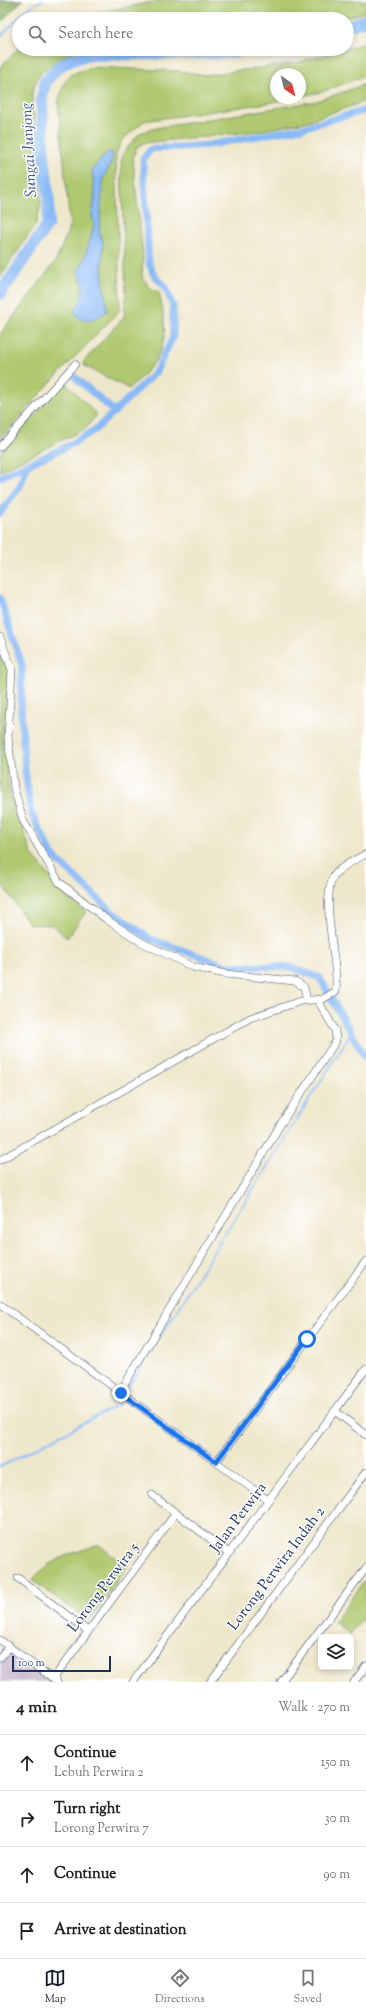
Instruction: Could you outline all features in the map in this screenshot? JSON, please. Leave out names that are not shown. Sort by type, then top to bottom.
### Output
[{"type":"street","points":[[0,447],[75,364]]},
{"type":"street","points":[[0,637],[12,670],[8,737],[14,788],[23,820],[59,882],[106,919],[141,942],[193,967],[225,974],[295,981],[304,986],[307,1001]]},
{"type":"street","points":[[0,1160],[250,1018],[307,1001],[320,999],[336,991],[338,979],[330,926],[329,893],[331,880],[337,872],[366,854]]},
{"type":"street","points":[[120,1392],[282,1122],[336,1041],[335,1030],[320,999]]},
{"type":"street","points":[[216,1462],[366,1261]]},
{"type":"street","points":[[0,1304],[268,1500]]},
{"type":"street","name":"Jalan Perwira","points":[[133,1682],[366,1370]]},
{"type":"street","points":[[335,1411],[366,1434]]},
{"type":"street","name":"Lorong Perwira Indah 2","points":[[210,1682],[366,1472]]},
{"type":"street","points":[[152,1495],[229,1553]]},
{"type":"street","name":"Lorong Perwira 5","points":[[55,1680],[88,1631],[176,1514]]},
{"type":"street","points":[[281,1682],[366,1568]]},
{"type":"street","points":[[18,1578],[88,1631]]},
{"type":"street","points":[[0,1640],[55,1680]]},
{"type":"street","points":[[0,1658],[9,1646]]},
{"type":"street","points":[[354,1682],[366,1666]]},
{"type":"shaded area","points":[[0,1646],[47,1682],[0,1682]]},
{"type":"green space","points":[[0,0],[23,0],[0,23]]},
{"type":"green space","points":[[163,0],[366,0],[366,12],[354,15],[354,12],[102,12]]},
{"type":"green space","points":[[366,43],[366,75],[322,92],[306,95],[306,68],[270,68],[270,103],[144,121],[122,140],[116,154],[120,310],[50,383],[0,439],[0,334],[56,261],[70,226],[58,102],[65,82],[72,74],[92,67],[178,71],[206,75],[296,63],[320,56],[354,56],[354,46]]},
{"type":"green space","points":[[12,55],[64,56],[44,71],[35,85],[32,94],[41,204],[36,224],[0,277],[0,67]]},
{"type":"green space","points":[[366,84],[366,101],[305,122],[259,131],[143,143],[136,148],[133,160],[143,257],[142,276],[150,288],[159,292],[164,323],[162,346],[158,356],[151,366],[129,389],[85,366],[83,362],[124,317],[126,297],[121,163],[123,153],[140,133],[156,128],[317,101]]},
{"type":"green space","points":[[65,382],[97,415],[85,429],[0,471],[0,453]]},
{"type":"green space","points":[[0,646],[9,673],[3,739],[9,790],[32,855],[62,891],[86,912],[67,938],[52,925],[29,924],[0,881]]},
{"type":"green space","points":[[99,1545],[127,1567],[89,1621],[32,1580],[47,1566],[55,1561]]},
{"type":"green space","points":[[366,1579],[366,1614],[350,1634],[334,1622]]},
{"type":"water","points":[[108,152],[113,153],[111,163],[103,179],[99,233],[103,242],[102,270],[107,311],[94,319],[85,321],[81,319],[74,311],[80,302],[83,292],[81,277],[78,272],[84,260],[94,226],[92,216],[95,197],[92,170]]},
{"type":"waterway","points":[[24,12],[42,0]]},
{"type":"waterway","name":"Sungai Junjong","points":[[354,24],[366,20]]},
{"type":"waterway","points":[[0,37],[12,25]]},
{"type":"waterway","name":"Sungai Junjong","points":[[0,294],[48,224],[49,201],[43,147],[42,99],[45,82],[57,68],[70,60],[86,56]]},
{"type":"waterway","points":[[0,477],[70,445],[96,429],[155,373],[173,337],[173,306],[165,286],[155,277],[149,264],[143,159],[151,149],[209,145],[302,128],[366,110]]},
{"type":"waterway","points":[[76,378],[115,412]]},
{"type":"waterway","points":[[0,513],[20,486],[28,464]]},
{"type":"waterway","points":[[0,598],[22,665],[21,711],[25,770],[31,813],[53,856],[112,912],[151,939],[227,966],[291,967],[320,978],[366,1059]]},
{"type":"waterway","points":[[125,1393],[351,1033]]},
{"type":"waterway","points":[[0,1467],[118,1405],[123,1397]]},
{"type":"route","points":[[121,1393],[216,1462],[307,1339]]}]
